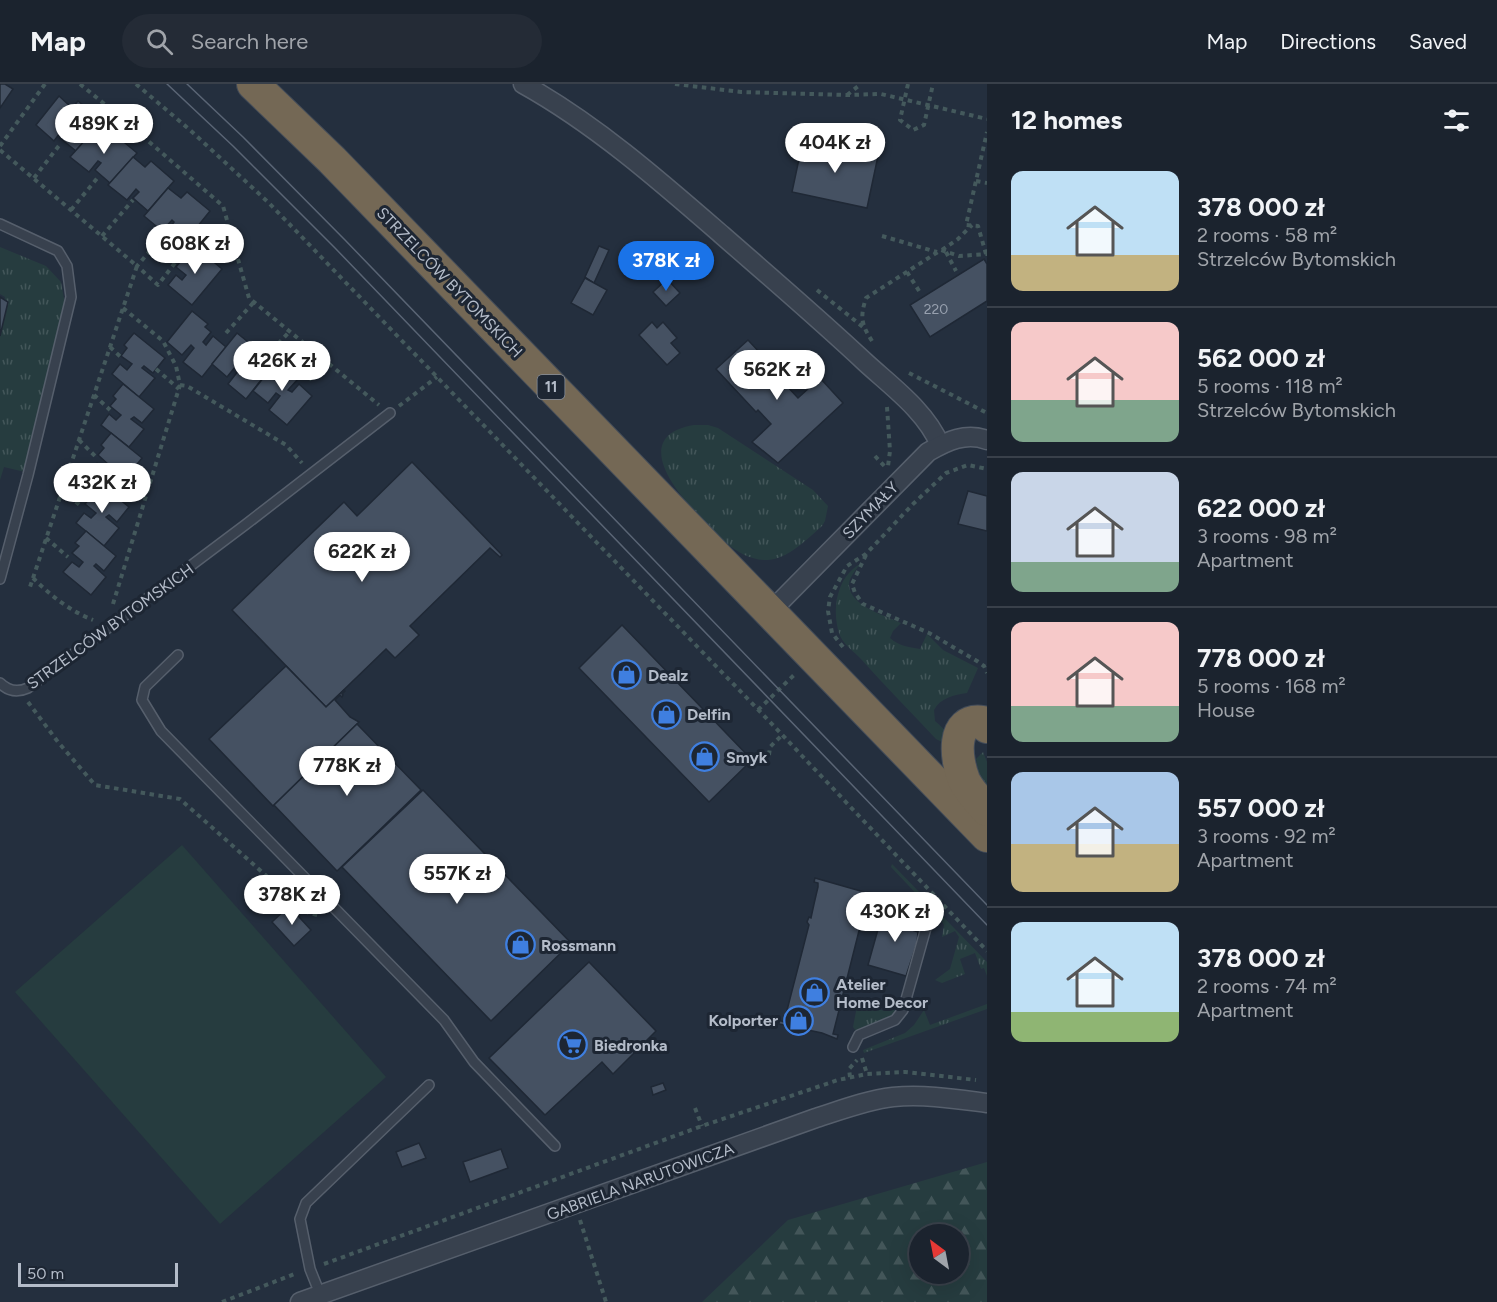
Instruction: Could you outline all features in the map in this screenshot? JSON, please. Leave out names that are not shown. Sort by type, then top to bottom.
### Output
[{"type":"highway","name":"STRZELCÓW BYTOMSKICH","points":[[259,88],[340,168],[770,613]]},
{"type":"highway","name":"11","points":[[770,613],[987,836]]},
{"type":"highway","points":[[987,727],[983,722],[968,723],[959,735],[958,748],[965,782],[987,810]]},
{"type":"street","points":[[523,84],[552,100],[676,195],[832,330],[922,416],[935,432],[940,445]]},
{"type":"street","name":"SZYMAŁY","points":[[770,613],[915,464],[940,445],[958,438],[977,436],[987,440]]},
{"type":"street","name":"GABRIELA NARUTOWICZA","points":[[300,1302],[866,1102],[892,1097],[921,1096],[987,1103]]},
{"type":"lane","points":[[0,224],[58,251],[67,266],[71,297],[0,579]]},
{"type":"lane","name":"STRZELCÓW BYTOMSKICH","points":[[0,683],[4,687],[20,692],[28,688],[390,413]]},
{"type":"lane","points":[[178,656],[145,687],[143,694],[142,700],[161,731],[444,1020],[474,1062],[555,1146]]},
{"type":"lane","points":[[853,1047],[859,1035],[895,1020],[903,1010],[926,928],[925,912]]},
{"type":"lane","points":[[320,1294],[310,1269],[300,1219],[306,1203],[429,1084]]},
{"type":"path","points":[[45,84],[0,148],[158,285],[181,255]]},
{"type":"path","points":[[80,84],[223,206],[249,298],[390,413],[437,377]]},
{"type":"path","points":[[136,84],[269,203],[987,951]]},
{"type":"path","points":[[675,84],[741,92],[881,94],[987,119]]},
{"type":"path","points":[[846,95],[861,84]]},
{"type":"path","points":[[908,84],[900,120],[913,130],[924,125],[933,84]]},
{"type":"path","points":[[987,132],[966,225],[987,227]]},
{"type":"path","points":[[34,178],[61,143]]},
{"type":"path","points":[[71,210],[99,176]]},
{"type":"path","points":[[976,181],[987,183]]},
{"type":"path","points":[[102,236],[133,200]]},
{"type":"path","points":[[874,343],[863,327],[862,312],[866,298],[942,251],[972,225]]},
{"type":"path","points":[[882,236],[959,256],[986,254],[978,226]]},
{"type":"path","points":[[29,590],[137,266],[168,230]]},
{"type":"path","points":[[942,251],[956,271]]},
{"type":"path","points":[[907,272],[921,294]]},
{"type":"path","points":[[226,333],[254,302]]},
{"type":"path","points":[[33,578],[48,593],[105,629],[180,387],[176,366],[163,341],[123,308]]},
{"type":"path","points":[[266,357],[290,331]]},
{"type":"path","points":[[110,347],[123,359]]},
{"type":"path","points":[[309,380],[326,360]]},
{"type":"path","points":[[156,369],[180,387],[187,386],[286,445],[312,474]]},
{"type":"path","points":[[908,372],[987,413]]},
{"type":"path","points":[[94,395],[110,410]]},
{"type":"path","points":[[875,456],[887,469],[890,452],[887,402]]},
{"type":"path","points":[[79,440],[98,459]]},
{"type":"path","points":[[832,633],[828,611],[830,597],[847,566],[866,554],[946,473],[968,465],[987,469]]},
{"type":"path","points":[[62,490],[82,507]]},
{"type":"path","points":[[46,538],[68,557]]},
{"type":"path","points":[[866,554],[852,584],[863,604],[929,633],[977,661],[984,666],[987,673]]},
{"type":"path","points":[[758,710],[796,672]]},
{"type":"path","points":[[20,692],[58,742],[95,785],[180,799],[308,912],[323,916]]},
{"type":"path","points":[[769,755],[770,747],[782,735]]},
{"type":"path","points":[[850,1077],[849,1069],[861,1055]]},
{"type":"path","points":[[222,1302],[702,1126],[819,1086]]},
{"type":"path","points":[[695,1108],[702,1126]]},
{"type":"path","points":[[575,1205],[606,1302]]},
{"type":"green space","points":[[0,247],[46,266],[61,282],[65,304],[25,472],[4,467],[0,480],[0,317],[5,297],[0,294]]},
{"type":"green space","points":[[694,425],[718,428],[813,490],[828,506],[822,526],[797,548],[775,559],[757,559],[747,556],[728,544],[711,529],[677,490],[663,463],[661,450],[665,439],[676,431]]},
{"type":"green space","points":[[860,564],[850,579],[851,592],[855,599],[870,609],[901,623],[893,631],[890,638],[893,641],[920,649],[927,634],[943,650],[978,668],[967,693],[944,700],[934,710],[935,721],[945,730],[945,740],[942,742],[936,739],[840,637],[836,614],[838,595],[846,577]]},
{"type":"green space","points":[[983,752],[987,762],[987,791],[979,775],[976,759]]},
{"type":"green space","points":[[182,845],[386,1077],[220,1224],[15,992]]},
{"type":"green space","points":[[892,864],[987,962],[987,976],[984,968],[981,969],[975,953],[960,959],[965,974],[942,983],[935,980],[950,969],[959,937],[955,931],[942,937],[944,925],[941,920],[891,867]]},
{"type":"green space","points":[[858,1001],[865,1003],[864,1006],[897,1011],[886,1020],[856,1031],[853,1027]]},
{"type":"green space","points":[[987,1004],[987,1009],[864,1053],[863,1050],[905,1033],[914,1025],[924,1010],[930,1025]]},
{"type":"green space","points":[[987,1162],[987,1302],[702,1302],[788,1220]]},
{"type":"building","points":[[0,84],[13,89],[0,108]]},
{"type":"building","points":[[59,96],[72,108],[78,101],[102,121],[76,151],[60,138],[66,132],[63,129],[54,141],[36,125]]},
{"type":"building","points":[[95,129],[107,139],[113,133],[137,153],[110,183],[95,170],[101,163],[98,161],[89,172],[70,157]]},
{"type":"building","points":[[803,140],[878,156],[867,208],[792,192]]},
{"type":"building","points":[[133,157],[145,167],[151,161],[174,181],[148,211],[133,198],[139,192],[136,189],[127,200],[108,185]]},
{"type":"building","points":[[168,188],[181,198],[187,192],[210,211],[185,242],[169,229],[174,222],[172,220],[162,231],[144,216]]},
{"type":"building","points":[[194,245],[222,269],[192,305],[168,285],[176,275],[182,280],[186,275],[176,267]]},
{"type":"building","points":[[599,246],[609,250],[594,283],[585,277]]},
{"type":"building","points":[[984,259],[987,264],[987,301],[930,337],[910,305]]},
{"type":"building","points":[[585,278],[607,290],[593,315],[571,303]]},
{"type":"building","points":[[667,279],[680,293],[666,306],[653,292]]},
{"type":"building","points":[[0,297],[8,302],[0,336]]},
{"type":"building","points":[[192,311],[208,324],[205,327],[211,332],[203,342],[206,345],[213,336],[226,347],[202,377],[183,362],[194,348],[191,345],[182,355],[167,342]]},
{"type":"building","points":[[652,322],[657,328],[663,322],[677,338],[671,343],[680,353],[667,365],[639,335]]},
{"type":"building","points":[[134,333],[165,358],[153,373],[144,366],[142,368],[155,378],[139,397],[112,374],[120,364],[127,370],[132,364],[121,356],[127,348],[124,345]]},
{"type":"building","points":[[237,333],[253,346],[250,349],[256,354],[247,364],[251,366],[258,358],[270,369],[246,399],[228,384],[239,370],[235,367],[227,377],[212,364]]},
{"type":"building","points":[[748,340],[787,382],[785,384],[798,398],[820,378],[843,403],[778,463],[752,442],[771,424],[758,410],[756,412],[716,369]]},
{"type":"building","points":[[278,359],[293,372],[291,375],[297,380],[288,390],[292,392],[299,384],[312,396],[287,425],[269,410],[280,396],[276,393],[268,403],[253,391]]},
{"type":"building","points":[[123,384],[154,409],[142,423],[134,417],[131,419],[144,429],[129,447],[101,425],[109,414],[116,420],[121,415],[110,406],[116,399],[113,396]]},
{"type":"building","points":[[111,433],[142,458],[130,473],[121,466],[119,468],[132,478],[116,497],[89,474],[97,463],[104,469],[108,464],[98,455],[104,448],[101,445]]},
{"type":"building","points":[[412,462],[502,555],[500,557],[490,548],[410,626],[419,635],[395,658],[386,649],[326,707],[232,610],[344,502],[357,516]]},
{"type":"building","points":[[98,482],[129,507],[117,522],[109,515],[106,517],[119,528],[104,546],[76,523],[84,513],[91,518],[96,513],[85,504],[91,497],[88,494]]},
{"type":"building","points":[[968,491],[987,496],[987,531],[958,524]]},
{"type":"building","points":[[86,531],[116,556],[104,571],[96,564],[94,566],[106,577],[91,595],[63,572],[72,562],[79,567],[83,562],[72,553],[79,546],[75,543]]},
{"type":"building","points":[[622,625],[752,760],[709,802],[579,668]]},
{"type":"building","points":[[286,666],[326,707],[344,690],[342,697],[340,695],[335,700],[350,717],[359,722],[273,806],[209,739]]},
{"type":"building","points":[[357,724],[421,790],[337,871],[274,805]]},
{"type":"building","points":[[423,790],[571,943],[491,1021],[342,867]]},
{"type":"building","points":[[815,878],[875,893],[874,896],[868,895],[833,1034],[838,1035],[837,1039],[822,1033],[779,1024],[779,1020],[784,1022],[809,925],[807,922],[809,917],[811,918],[818,887],[818,883],[814,882]]},
{"type":"building","points":[[289,906],[311,930],[294,946],[272,922]]},
{"type":"building","points":[[884,908],[916,916],[912,930],[918,932],[917,943],[906,976],[868,965]]},
{"type":"building","name":"Biedronka","points":[[589,962],[656,1031],[613,1074],[602,1062],[545,1115],[489,1058]]},
{"type":"building","points":[[663,1083],[666,1090],[653,1095],[651,1087]]},
{"type":"building","points":[[419,1143],[426,1158],[402,1167],[396,1152]]},
{"type":"building","points":[[501,1149],[508,1168],[470,1182],[463,1162]]},
{"type":"tram line","points":[[167,84],[335,248],[987,925]]},
{"type":"tram line","points":[[187,84],[345,240],[987,905]]},
{"type":"place","name":"Dealz","points":[[627,675]]},
{"type":"place","name":"Delfin","points":[[666,714]]},
{"type":"place","name":"Smyk","points":[[705,757]]},
{"type":"place","name":"Rossmann","points":[[520,945]]},
{"type":"place","name":"Atelier Home Decor","points":[[815,993]]},
{"type":"place","name":"Kolporter","points":[[799,1020]]},
{"type":"place","name":"Biedronka","points":[[573,1045]]}]
